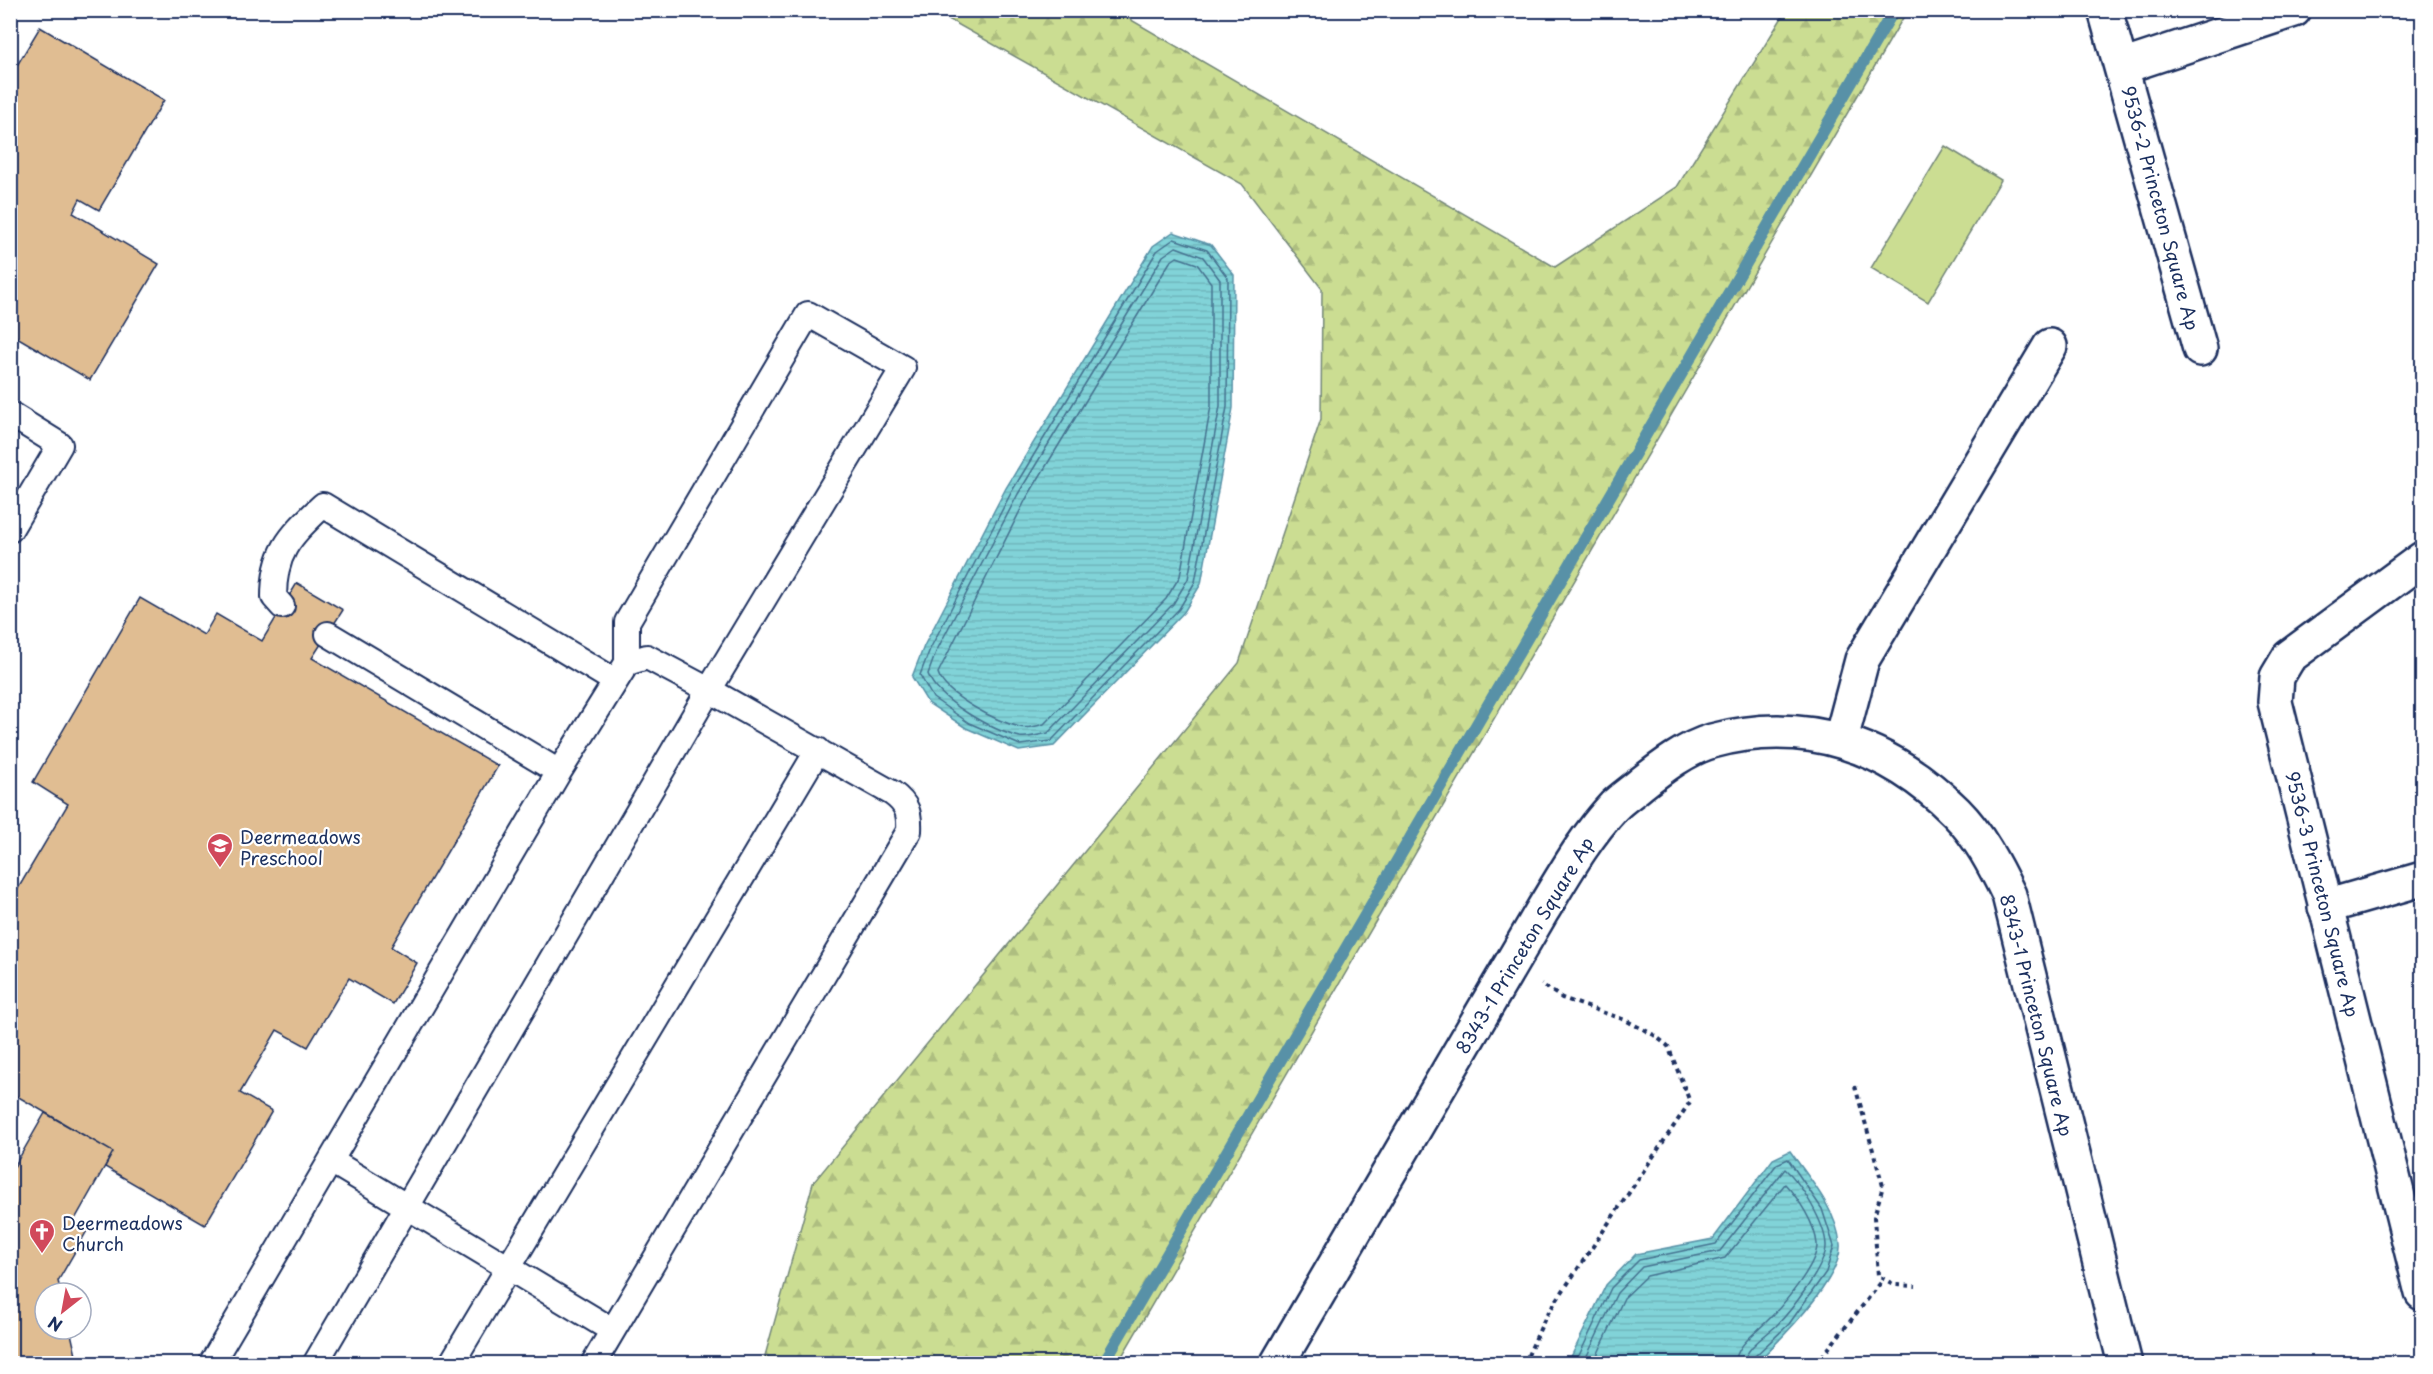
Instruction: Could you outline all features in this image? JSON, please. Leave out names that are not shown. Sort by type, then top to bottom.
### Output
[{"type":"street","name":"9536-2 Princeton Square Ap","points":[[2105,10],[2200,349]]},
{"type":"street","points":[[2122,67],[2294,10]]},
{"type":"street","points":[[1841,739],[1862,660],[2050,346]]},
{"type":"street","name":"9536-3 Princeton Square Ap","points":[[2422,560],[2289,657],[2277,677],[2275,702],[2422,1293]]},
{"type":"street","name":"8343-1 Princeton Square Ap","points":[[1277,1364],[1511,963],[1582,846],[1615,805],[1660,769],[1709,742],[1754,733],[1801,732],[1841,739],[1869,750],[1913,775],[1957,813],[1990,856],[2009,895],[2125,1364]]},
{"type":"street","points":[[2325,907],[2422,879]]},
{"type":"lane","points":[[211,1364],[559,772],[621,672],[627,622],[808,314],[903,368],[710,690],[315,1364]]},
{"type":"lane","points":[[10,414],[60,444],[10,530]]},
{"type":"lane","points":[[282,606],[274,597],[274,570],[292,534],[323,505],[621,672]]},
{"type":"lane","points":[[328,634],[559,772]]},
{"type":"lane","points":[[592,1364],[909,831],[910,815],[904,802],[818,750],[647,657],[621,672]]},
{"type":"lane","points":[[451,1364],[818,750]]},
{"type":"lane","points":[[331,1161],[612,1330]]},
{"type":"path","points":[[1511,963],[1562,998],[1624,1020],[1654,1035],[1668,1046],[1690,1102],[1546,1316],[1524,1364]]},
{"type":"path","points":[[1855,1086],[1883,1186],[1874,1217],[1878,1276],[1894,1285],[1916,1286]]},
{"type":"path","points":[[1816,1364],[1883,1280]]},
{"type":"green space","points":[[934,11],[1116,11],[1555,267],[1677,187],[1786,11],[1907,11],[1118,1363],[763,1363],[813,1183],[1239,663],[1321,419],[1322,289],[1242,184]]},
{"type":"green space","points":[[1945,146],[2001,180],[1928,302],[1871,268]]},
{"type":"water","points":[[1173,232],[1211,245],[1234,275],[1233,408],[1201,584],[1184,612],[1054,746],[1019,751],[966,728],[928,703],[912,677],[924,646],[1006,488],[1153,246]]},
{"type":"water","points":[[1790,1151],[1821,1195],[1834,1219],[1840,1244],[1838,1258],[1821,1291],[1808,1308],[1756,1363],[1568,1363],[1606,1285],[1636,1254],[1713,1239],[1773,1159]]},
{"type":"building","points":[[40,27],[164,100],[99,210],[80,199],[73,213],[159,264],[90,380],[10,333],[10,77]]},
{"type":"building","points":[[297,583],[343,610],[312,658],[498,766],[391,947],[417,963],[393,1004],[349,978],[308,1047],[277,1030],[240,1093],[272,1111],[205,1225],[105,1167],[113,1152],[10,1092],[10,902],[68,804],[33,782],[140,598],[204,635],[216,614],[262,641]]},
{"type":"building","name":"Deermeadows Church","points":[[45,1113],[113,1152],[74,1221],[88,1229],[58,1281],[33,1281],[33,1341],[73,1341],[78,1364],[10,1364],[10,1174]]},
{"type":"waterway","points":[[1103,1364],[1894,10]]},
{"type":"place","name":"Deermeadows Preschool","points":[[220,869]]},
{"type":"place","name":"Deermeadows Church","points":[[42,1255]]}]
